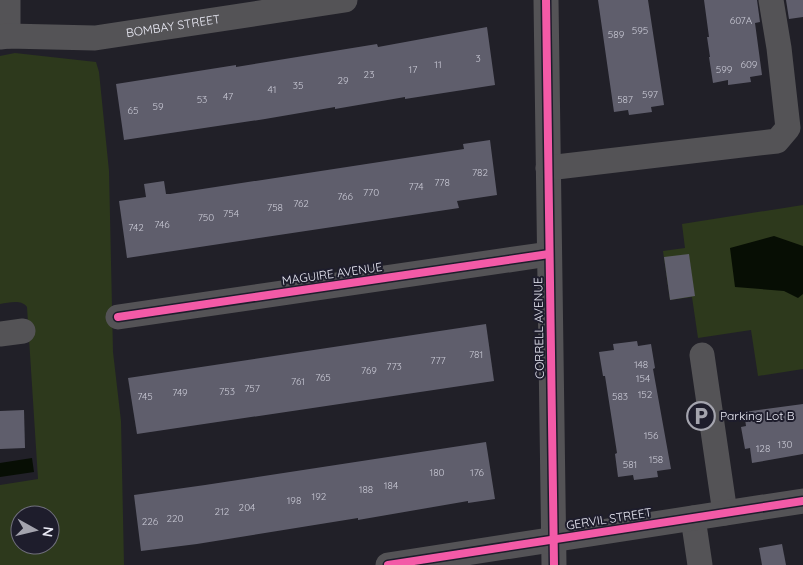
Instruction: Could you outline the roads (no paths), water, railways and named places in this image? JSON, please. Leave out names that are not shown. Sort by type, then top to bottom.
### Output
[{"type":"street","points":[[4,37],[8,0]]},
{"type":"street","name":"BOMBAY STREET","points":[[4,37],[95,38],[275,5],[345,0]]},
{"type":"street","name":"CORRELL AVENUE","points":[[546,0],[554,565]]},
{"type":"street","points":[[548,168],[777,142],[788,128],[779,48],[771,0]]},
{"type":"street","name":"MAGUIRE AVENUE","points":[[118,317],[549,254]]},
{"type":"street","points":[[702,355],[726,513]]},
{"type":"street","name":"GERVIL STREET","points":[[388,565],[803,501]]},
{"type":"street","points":[[693,518],[700,565]]},
{"type":"place","name":"Parking Lot B","points":[[701,416]]}]
